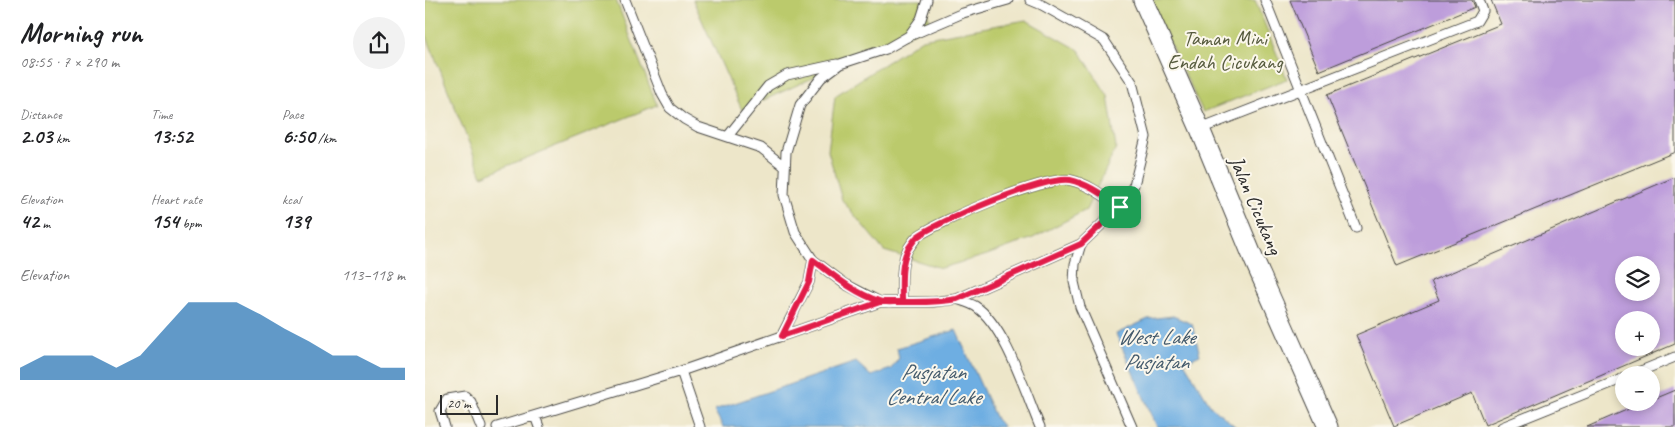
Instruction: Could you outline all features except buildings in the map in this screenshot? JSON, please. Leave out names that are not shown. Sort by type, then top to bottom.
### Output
[{"type":"street","name":"Jalan Cicukang","points":[[1143,0],[1200,129],[1254,260],[1329,427]]},
{"type":"lane","points":[[625,0],[662,94],[670,108],[698,127],[761,148],[784,166]]},
{"type":"lane","points":[[907,37],[921,19],[927,0]]},
{"type":"lane","points":[[728,136],[768,86],[787,75],[839,64],[886,49],[907,37],[963,13],[1007,0]]},
{"type":"lane","points":[[497,427],[681,370],[880,302],[933,302],[957,299],[1081,244],[1120,207],[1134,186],[1146,136],[1132,82],[1104,40],[1030,0]]},
{"type":"lane","points":[[1265,0],[1356,228]]},
{"type":"lane","points":[[1200,129],[1477,21],[1483,12],[1479,0]]},
{"type":"lane","points":[[839,64],[821,78],[800,105],[786,152],[784,195],[795,232],[813,260],[845,284],[880,302]]},
{"type":"lane","points":[[902,302],[903,265],[907,250],[917,238],[944,222],[1012,193],[1047,182],[1069,180],[1085,185],[1120,207]]},
{"type":"lane","points":[[1081,244],[1075,264],[1074,282],[1080,307],[1132,427]]},
{"type":"lane","points":[[782,336],[809,282],[813,260]]},
{"type":"lane","points":[[957,299],[975,306],[982,312],[1005,342],[1040,427]]},
{"type":"lane","points":[[1653,366],[1675,357]]},
{"type":"lane","points":[[681,370],[700,427]]},
{"type":"lane","points":[[1502,427],[1615,382]]},
{"type":"lane","points":[[445,427],[441,411],[447,399],[465,396],[471,402],[481,427]]},
{"type":"lane","points":[[535,416],[539,427]]},
{"type":"green space","points":[[425,0],[616,0],[657,105],[482,176],[425,32]]},
{"type":"green space","points":[[693,0],[921,0],[932,24],[742,110]]},
{"type":"green space","name":"Taman Mini Endah Cicukang","points":[[1149,0],[1255,0],[1287,79],[1203,112]]},
{"type":"green space","points":[[1026,20],[1079,50],[1108,96],[1116,148],[1086,210],[1033,238],[987,255],[941,268],[884,251],[842,200],[828,151],[835,96],[922,39]]},
{"type":"water","name":"West Lake Pusjatan","points":[[1173,316],[1192,324],[1200,355],[1184,362],[1211,406],[1236,427],[1157,427],[1116,334],[1148,319]]},
{"type":"water","name":"Pusjatan Central Lake","points":[[956,330],[996,419],[1003,427],[723,427],[714,410],[856,362],[871,376],[891,369],[899,358],[897,348]]},
{"type":"route","points":[[1120,207],[1081,244],[957,299],[943,302],[933,302],[923,302],[880,302],[845,284],[813,260],[809,282],[782,336],[880,302],[902,302],[903,265],[907,250],[917,238],[944,222],[1012,193],[1047,182],[1069,180],[1085,185],[1120,207]]}]
